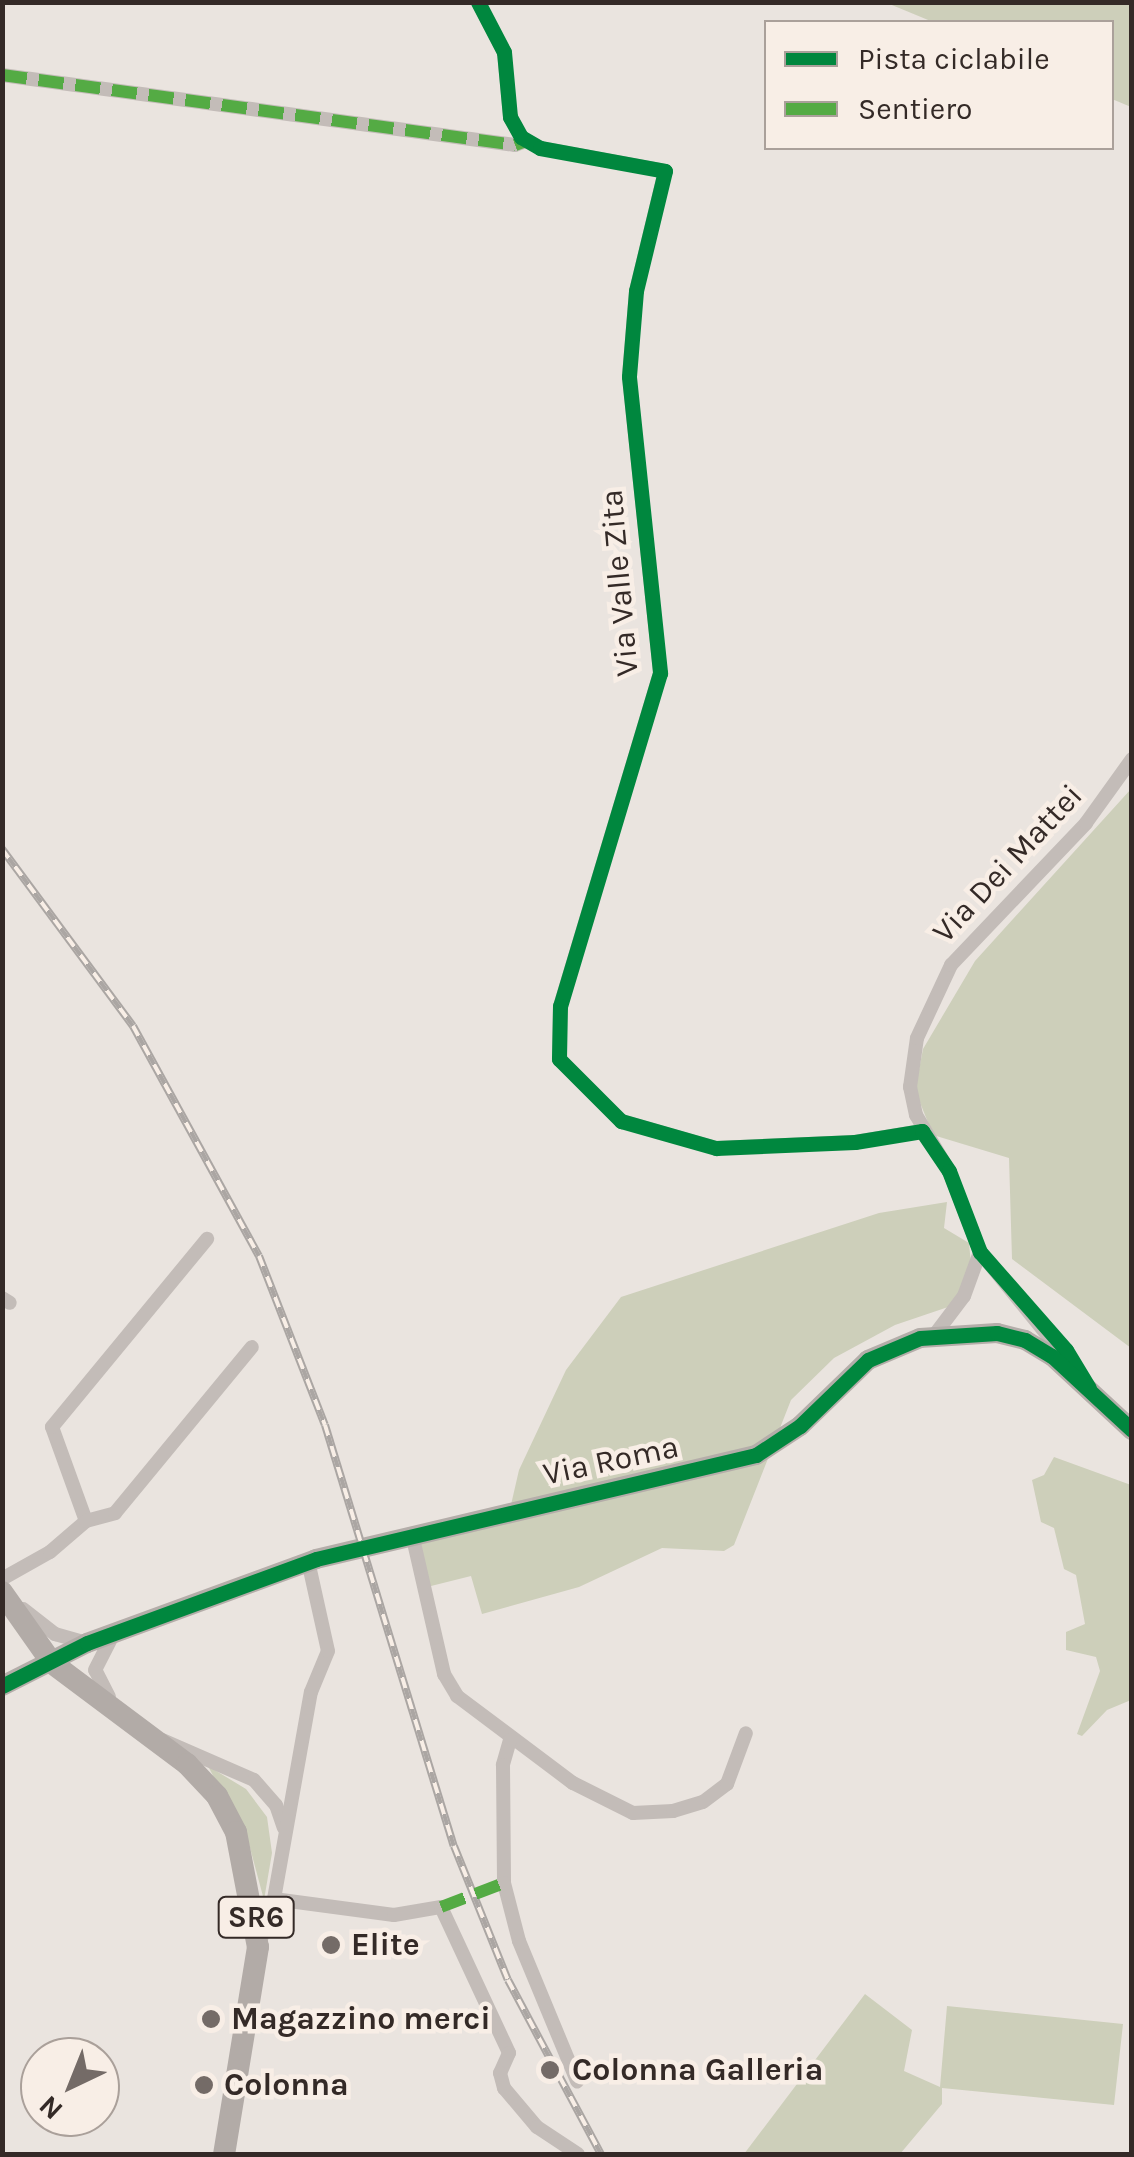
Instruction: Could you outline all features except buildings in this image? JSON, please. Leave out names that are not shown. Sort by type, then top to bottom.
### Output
[{"type":"main road","name":"SR6","points":[[2,1591],[52,1663],[155,1739],[208,1784],[232,1821],[246,1867],[258,1947],[224,2154]]},
{"type":"street","points":[[2,75],[515,146],[526,141],[510,117],[504,52],[478,2]]},
{"type":"street","name":"Via Valle Zita","points":[[526,141],[665,170],[636,291],[629,376],[660,673],[557,1018],[559,1059],[620,1121],[716,1148],[856,1142],[922,1130]]},
{"type":"street","name":"Via Dei Mattei","points":[[1088,1388],[1066,1350],[980,1252],[948,1171],[922,1130],[911,1062],[950,965],[1086,823],[1132,759]]},
{"type":"street","points":[[86,1520],[52,1427],[207,1238]]},
{"type":"street","points":[[933,1337],[964,1296],[980,1252]]},
{"type":"street","name":"Via Roma","points":[[52,1663],[87,1644],[110,1640],[308,1561],[756,1455],[796,1430],[868,1360],[933,1337],[1020,1338],[1088,1388],[1132,1430]]},
{"type":"street","points":[[2,1579],[50,1552],[86,1520],[117,1510],[252,1347]]},
{"type":"street","points":[[412,1534],[444,1674],[457,1696],[510,1740],[604,1801],[646,1814],[693,1805],[721,1790],[746,1734]]},
{"type":"street","points":[[258,1947],[274,1899],[311,1692],[328,1650],[308,1561]]},
{"type":"street","points":[[2,1591],[46,1628],[87,1644]]},
{"type":"street","points":[[110,1640],[96,1662],[96,1676],[132,1724]]},
{"type":"street","name":"Via Roma","points":[[52,1663],[82,1660],[110,1640]]},
{"type":"street","points":[[2,1686],[52,1663]]},
{"type":"street","points":[[155,1739],[196,1750],[254,1780],[276,1804],[286,1834]]},
{"type":"street","points":[[510,1740],[503,1765],[504,1883],[520,1941],[576,2081]]},
{"type":"street","points":[[274,1899],[394,1916],[441,1907],[509,2052],[500,2073],[504,2088],[537,2128],[578,2154]]},
{"type":"green space","points":[[887,3],[1131,3],[1131,107],[1114,100],[1114,20],[928,20]]},
{"type":"green space","points":[[1131,789],[1131,1348],[1012,1259],[1009,1158],[933,1135],[915,1090],[923,1049],[975,961]]},
{"type":"green space","points":[[947,1202],[944,1228],[969,1243],[972,1274],[954,1305],[895,1325],[834,1358],[791,1400],[734,1545],[724,1551],[662,1548],[579,1587],[482,1614],[471,1576],[427,1587],[419,1542],[507,1522],[519,1470],[566,1370],[621,1297],[879,1213]]},
{"type":"green space","points":[[1054,1457],[1131,1485],[1131,1700],[1107,1710],[1082,1736],[1077,1734],[1100,1671],[1096,1657],[1066,1650],[1066,1632],[1085,1624],[1076,1575],[1064,1569],[1054,1528],[1041,1522],[1032,1480],[1044,1475]]},
{"type":"green space","points":[[208,1766],[246,1789],[267,1817],[272,1853],[264,1900],[249,1844]]},
{"type":"green space","points":[[865,1994],[912,2030],[904,2071],[940,2087],[947,2006],[1123,2024],[1114,2105],[942,2088],[942,2104],[900,2154],[744,2154]]},
{"type":"railway","points":[[2,849],[133,1026],[259,1256],[325,1425],[454,1846],[508,1980],[601,2154]]},
{"type":"marked path","points":[[2,75],[515,145],[526,141]]},
{"type":"marked path","points":[[441,1907],[504,1883]]},
{"type":"cycle path","points":[[478,2],[504,52],[510,117],[521,137],[540,148],[665,171],[636,291],[629,377],[660,673],[560,1006],[559,1059],[621,1121],[716,1148],[855,1142],[922,1131],[949,1171],[980,1252],[1066,1350],[1089,1388]]},
{"type":"cycle path","points":[[2,1686],[87,1643],[316,1559],[756,1455],[800,1426],[868,1360],[920,1338],[997,1333],[1025,1340],[1052,1356],[1132,1430]]},
{"type":"place","name":"Elite","points":[[331,1945]]},
{"type":"place","name":"Magazzino merci","points":[[211,2019]]},
{"type":"place","name":"Colonna Galleria","points":[[550,2070]]},
{"type":"place","name":"Colonna","points":[[204,2085]]}]
